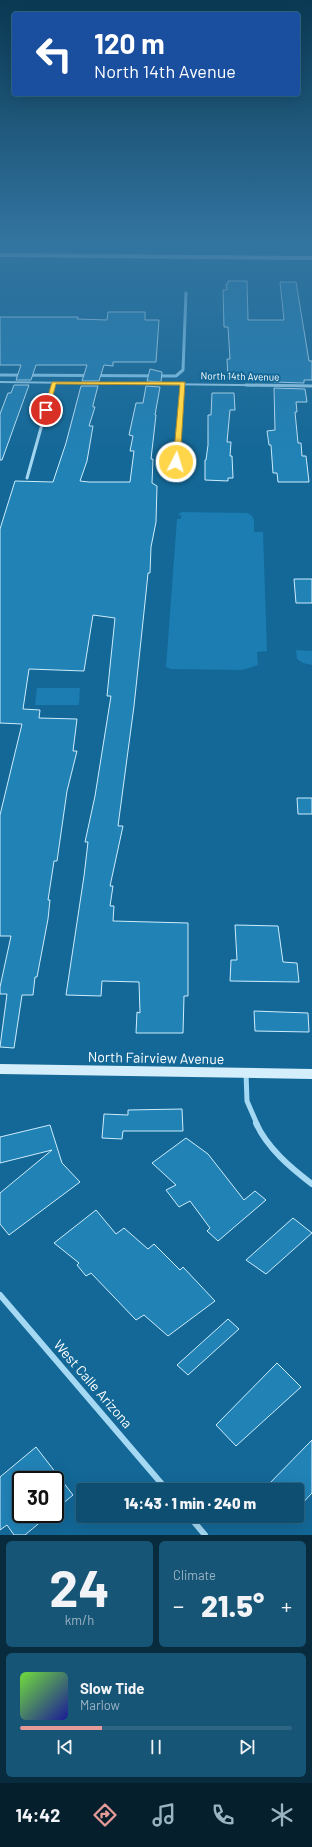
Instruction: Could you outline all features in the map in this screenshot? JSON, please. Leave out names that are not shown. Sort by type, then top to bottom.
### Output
[{"type":"street","name":"North 14th Avenue","points":[[0,382],[312,386]]},
{"type":"street","points":[[27,478],[54,383]]},
{"type":"street","points":[[175,478],[183,384]]},
{"type":"street","name":"North Fairview Avenue","points":[[0,1069],[312,1074]]},
{"type":"street","points":[[246,1073],[247,1101],[262,1136],[295,1171],[312,1184]]},
{"type":"street","name":"West Calle Arizona","points":[[0,1295],[161,1483]]},
{"type":"street","points":[[195,1523],[205,1535]]},
{"type":"shaded area","points":[[182,512],[247,513],[253,518],[254,532],[263,532],[267,651],[257,652],[258,665],[242,670],[171,669],[166,667],[177,519],[180,519],[182,516],[178,514]]},
{"type":"shaded area","points":[[296,650],[312,651],[312,665],[303,663],[297,659]]},
{"type":"shaded area","points":[[37,688],[80,688],[79,705],[35,705]]},
{"type":"building","points":[[0,318],[78,318],[77,319],[107,320],[107,318],[145,318],[145,320],[159,320],[156,362],[113,362],[113,366],[104,365],[99,381],[82,381],[87,365],[36,365],[31,380],[16,380],[21,365],[0,365]]},
{"type":"building","points":[[224,318],[248,318],[248,320],[284,320],[284,318],[302,318],[309,361],[312,361],[312,380],[304,380],[304,383],[274,382],[274,380],[228,379],[227,359],[230,359],[228,327],[224,327]]},
{"type":"building","points":[[150,369],[162,372],[161,382],[147,381]]},
{"type":"building","points":[[14,385],[29,385],[2,460],[0,460],[0,414],[8,393],[11,393]]},
{"type":"building","points":[[81,386],[98,386],[93,405],[93,407],[95,407],[89,426],[93,426],[87,461],[80,481],[89,482],[130,482],[134,451],[130,451],[133,436],[129,435],[136,403],[143,403],[146,386],[160,387],[155,415],[151,459],[153,459],[152,483],[157,486],[156,522],[151,547],[150,573],[148,573],[134,706],[118,826],[123,826],[110,886],[113,886],[110,906],[114,906],[113,921],[188,923],[188,996],[184,996],[183,1033],[136,1033],[137,1012],[140,1013],[139,982],[102,981],[101,996],[66,995],[84,876],[88,842],[85,842],[95,796],[111,696],[107,696],[115,618],[93,615],[84,671],[29,669],[23,709],[40,710],[39,718],[77,719],[73,751],[77,751],[67,791],[57,861],[54,861],[48,900],[50,900],[48,919],[37,977],[35,977],[33,995],[22,995],[14,1048],[0,1047],[7,994],[0,994],[0,987],[11,936],[0,936],[0,815],[22,724],[0,723],[0,529],[15,481],[53,482],[66,443]]},
{"type":"building","points":[[274,388],[305,389],[307,402],[296,402],[297,412],[295,412],[298,443],[301,443],[302,456],[306,456],[309,482],[278,482],[277,473],[273,473],[271,445],[269,445],[267,431],[275,430]]},
{"type":"building","points":[[212,393],[234,393],[235,410],[230,410],[227,442],[231,442],[230,456],[232,456],[233,478],[228,478],[228,481],[205,480],[205,460],[208,445],[208,415],[211,415]]},
{"type":"building","points":[[294,579],[312,579],[312,603],[296,603]]},
{"type":"building","points":[[297,798],[312,798],[312,814],[298,814]]},
{"type":"building","points":[[235,925],[278,926],[283,962],[297,963],[299,982],[230,981],[231,960],[237,960]]},
{"type":"building","points":[[254,1011],[308,1013],[309,1032],[255,1031]]},
{"type":"building","points":[[182,1109],[183,1131],[123,1131],[122,1139],[102,1138],[104,1114],[128,1115],[128,1110]]},
{"type":"building","points":[[50,1125],[62,1163],[80,1182],[9,1235],[0,1224],[0,1193],[52,1150],[0,1163],[0,1137]]},
{"type":"building","points":[[186,1138],[208,1154],[244,1200],[255,1191],[266,1200],[218,1241],[207,1231],[210,1228],[190,1201],[179,1207],[166,1190],[176,1185],[152,1163]]},
{"type":"building","points":[[96,1210],[116,1234],[124,1228],[148,1249],[154,1244],[180,1270],[183,1267],[215,1301],[168,1336],[144,1315],[136,1320],[91,1273],[86,1276],[77,1265],[79,1263],[54,1243]]},
{"type":"building","points":[[293,1218],[312,1233],[266,1274],[246,1260]]},
{"type":"building","points":[[228,1319],[239,1329],[188,1375],[177,1365]]},
{"type":"building","points":[[277,1363],[301,1387],[236,1446],[216,1425]]},
{"type":"building","points":[[312,1440],[312,1493],[304,1502],[304,1483],[270,1483]]},
{"type":"building","points":[[36,1447],[54,1471],[12,1471],[12,1523],[39,1523],[25,1535],[14,1535],[7,1525],[0,1530],[0,1477]]},
{"type":"building","points":[[64,1483],[73,1495],[64,1502]]},
{"type":"waterway","points":[[0,375],[176,376],[183,370],[185,318]]},
{"type":"route","points":[[46,410],[54,383],[183,384],[176,462]]}]
